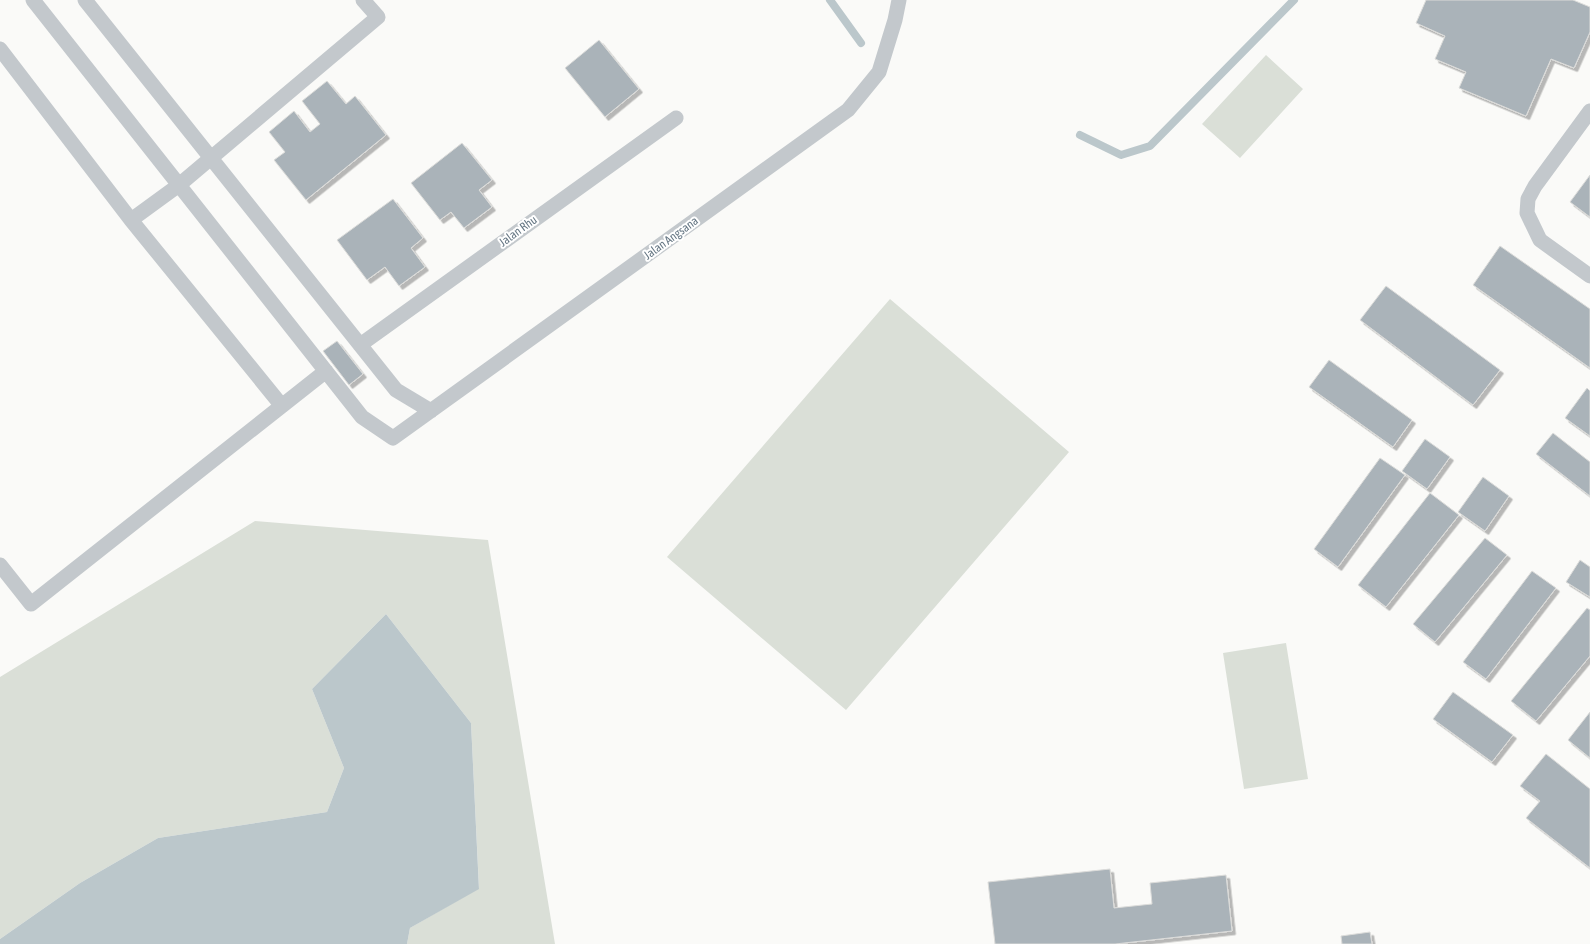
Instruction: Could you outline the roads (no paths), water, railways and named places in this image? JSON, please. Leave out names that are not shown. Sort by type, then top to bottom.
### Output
[{"type":"lane","points":[[0,565],[31,604],[326,371],[33,0]]},
{"type":"lane","points":[[85,0],[210,159],[396,390],[431,411]]},
{"type":"lane","points":[[131,220],[179,185],[378,18],[363,0]]},
{"type":"lane","name":"Jalan Angsana","points":[[326,371],[362,417],[393,438],[848,110],[879,72],[895,20],[899,0]]},
{"type":"lane","points":[[0,49],[131,220],[282,406]]},
{"type":"lane","points":[[1590,111],[1535,186],[1528,199],[1527,213],[1540,240],[1590,276]]},
{"type":"lane","name":"Jalan Rhu","points":[[360,344],[676,118]]},
{"type":"waterway","points":[[830,0],[861,43]]},
{"type":"waterway","points":[[1080,135],[1121,155],[1150,146],[1294,0]]}]
